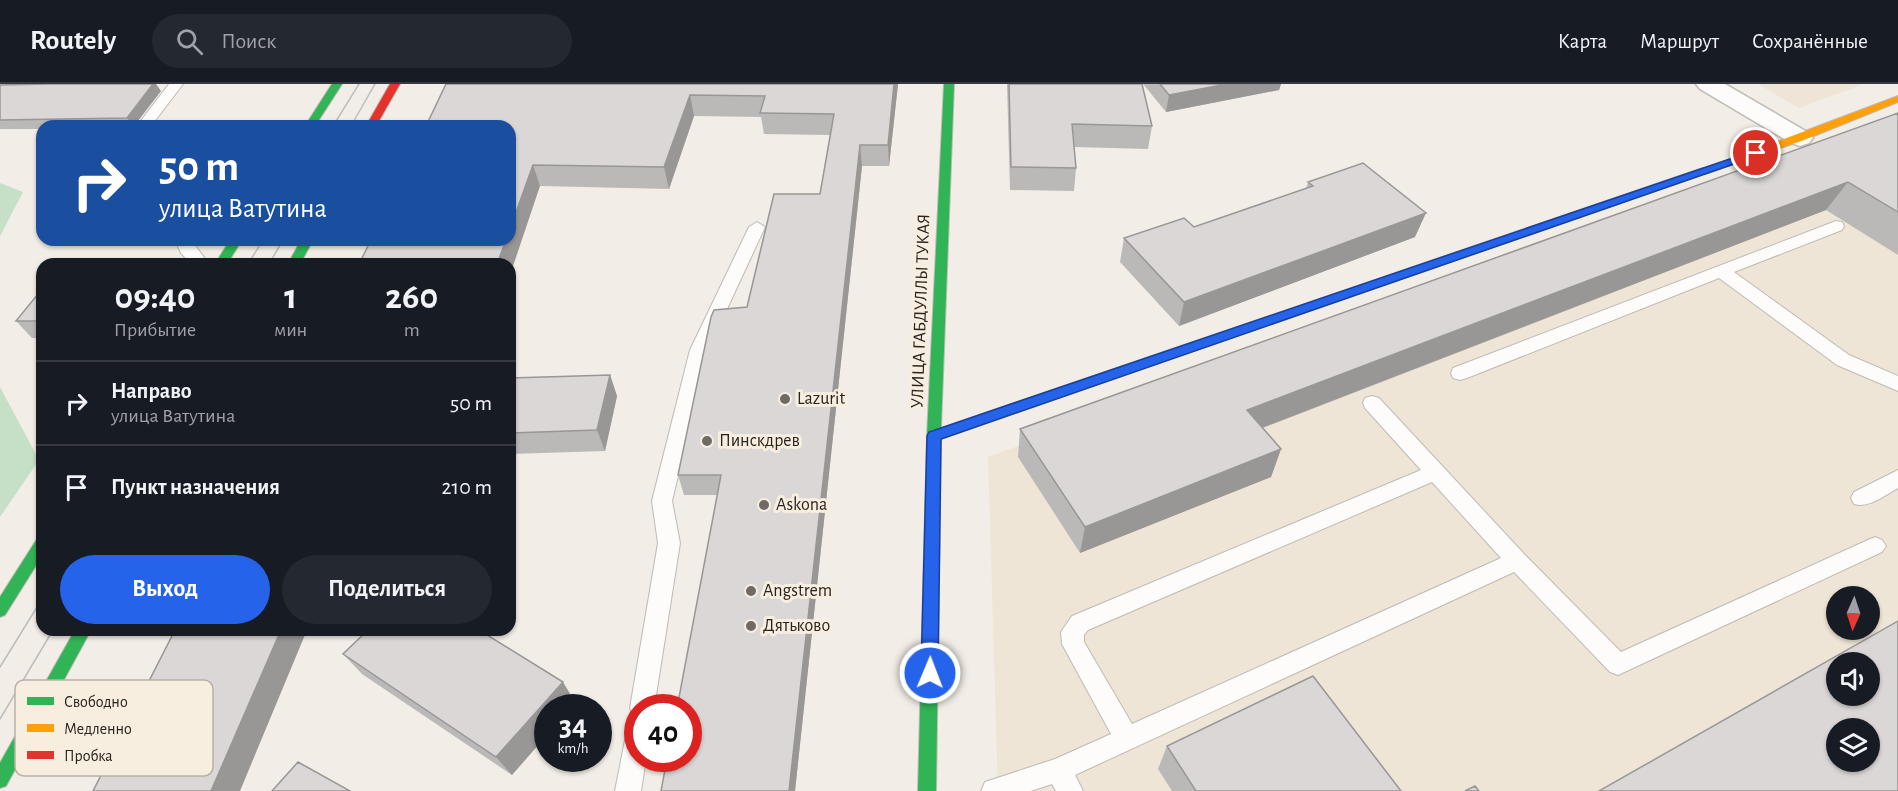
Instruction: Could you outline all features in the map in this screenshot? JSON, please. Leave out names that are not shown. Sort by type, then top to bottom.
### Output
[{"type":"street","points":[[314,120],[337,84]]},
{"type":"street","points":[[375,120],[395,84]]},
{"type":"street","name":"УЛИЦА ГАБДУЛЛЫ ТУКАЯ","points":[[927,791],[934,436],[949,84]]},
{"type":"street","points":[[1708,84],[1800,138]]},
{"type":"street","points":[[934,436],[1800,138],[1898,99]]},
{"type":"street","points":[[0,610],[36,553]]},
{"type":"street","points":[[55,680],[80,636]]},
{"type":"street","points":[[0,780],[15,753]]},
{"type":"lane","points":[[149,120],[176,84]]},
{"type":"lane","points":[[1460,373],[1836,226]]},
{"type":"lane","points":[[644,694],[669,543],[662,501],[699,350],[757,227]]},
{"type":"lane","points":[[186,246],[195,258]]},
{"type":"lane","points":[[1721,271],[1844,360],[1898,384]]},
{"type":"lane","points":[[1372,403],[1517,561],[1618,665],[1875,546]]},
{"type":"lane","points":[[1127,739],[1073,644],[1072,632],[1080,623],[1436,472]]},
{"type":"lane","points":[[1861,498],[1898,478]]},
{"type":"lane","points":[[994,791],[1064,781],[1127,739],[1517,561]]},
{"type":"lane","points":[[628,791],[631,772]]},
{"type":"shaded area","points":[[1758,84],[1864,84],[1799,108]]},
{"type":"shaded area","points":[[1898,120],[1898,791],[998,791],[988,457]]},
{"type":"green space","points":[[0,183],[23,192],[0,236]]},
{"type":"green space","points":[[0,387],[36,454],[36,464],[0,517]]},
{"type":"building","points":[[153,84],[127,118],[0,120],[0,85]]},
{"type":"building","points":[[446,84],[894,84],[888,145],[860,145],[789,791],[661,791],[665,772],[702,772],[702,694],[680,694],[721,475],[678,475],[714,310],[747,307],[774,194],[820,194],[834,114],[760,113],[765,96],[690,95],[664,167],[533,165],[516,212],[516,120],[429,120]]},
{"type":"building","points":[[1009,84],[1142,84],[1152,126],[1072,124],[1076,168],[1011,167]]},
{"type":"building","points":[[1160,84],[1227,84],[1169,95]]},
{"type":"building","points":[[1898,113],[1898,212],[1848,182],[1247,410],[1281,449],[1085,527],[1020,429]]},
{"type":"building","points":[[1363,163],[1426,213],[1184,302],[1124,238],[1184,218],[1194,227],[1313,186],[1308,182]]},
{"type":"building","points":[[368,246],[504,246],[499,258],[362,258]]},
{"type":"building","points":[[36,296],[36,321],[16,321]]},
{"type":"building","points":[[610,375],[597,430],[516,433],[516,378]]},
{"type":"building","points":[[1898,621],[1898,791],[1599,791],[1826,662],[1826,706],[1880,706],[1880,652],[1843,652],[1865,640],[1880,640],[1880,631]]},
{"type":"building","points":[[172,636],[278,636],[211,791],[93,791],[101,776],[213,776],[213,680],[150,680]]},
{"type":"building","points":[[362,636],[489,636],[563,682],[552,694],[534,694],[534,714],[496,757],[343,654]]},
{"type":"building","points":[[1313,676],[1401,791],[1196,791],[1167,746]]},
{"type":"building","points":[[298,762],[350,791],[272,791]]},
{"type":"building","points":[[1475,786],[1479,791],[1465,791]]},
{"type":"tram line","points":[[337,120],[359,84]]},
{"type":"tram line","points":[[354,120],[375,84]]},
{"type":"tram line","points":[[252,258],[259,246]]},
{"type":"tram line","points":[[272,258],[280,246]]},
{"type":"tram line","points":[[0,667],[36,609]]},
{"type":"tram line","points":[[23,680],[49,636]]},
{"type":"tram line","points":[[0,719],[15,694]]},
{"type":"traffic: fast","points":[[314,120],[337,84]]},
{"type":"traffic: fast","points":[[927,791],[934,436],[949,84]]},
{"type":"traffic: fast","points":[[934,436],[1704,171]]},
{"type":"traffic: fast","points":[[225,258],[232,246]]},
{"type":"traffic: fast","points":[[297,258],[304,246]]},
{"type":"traffic: fast","points":[[0,610],[36,553]]},
{"type":"traffic: fast","points":[[55,680],[80,636]]},
{"type":"traffic: fast","points":[[0,780],[15,753]]},
{"type":"traffic: slow","points":[[1704,171],[1800,138],[1898,99]]},
{"type":"traffic: jam","points":[[374,120],[395,84]]},
{"type":"place","name":"Lazurit","points":[[785,399]]},
{"type":"place","name":"Пинскдрев","points":[[707,441]]},
{"type":"place","name":"Askona","points":[[764,505]]},
{"type":"place","name":"Angstrem","points":[[751,591]]},
{"type":"place","name":"Дятьково","points":[[751,626]]},
{"type":"route","points":[[930,673],[934,436],[1756,153]]}]
